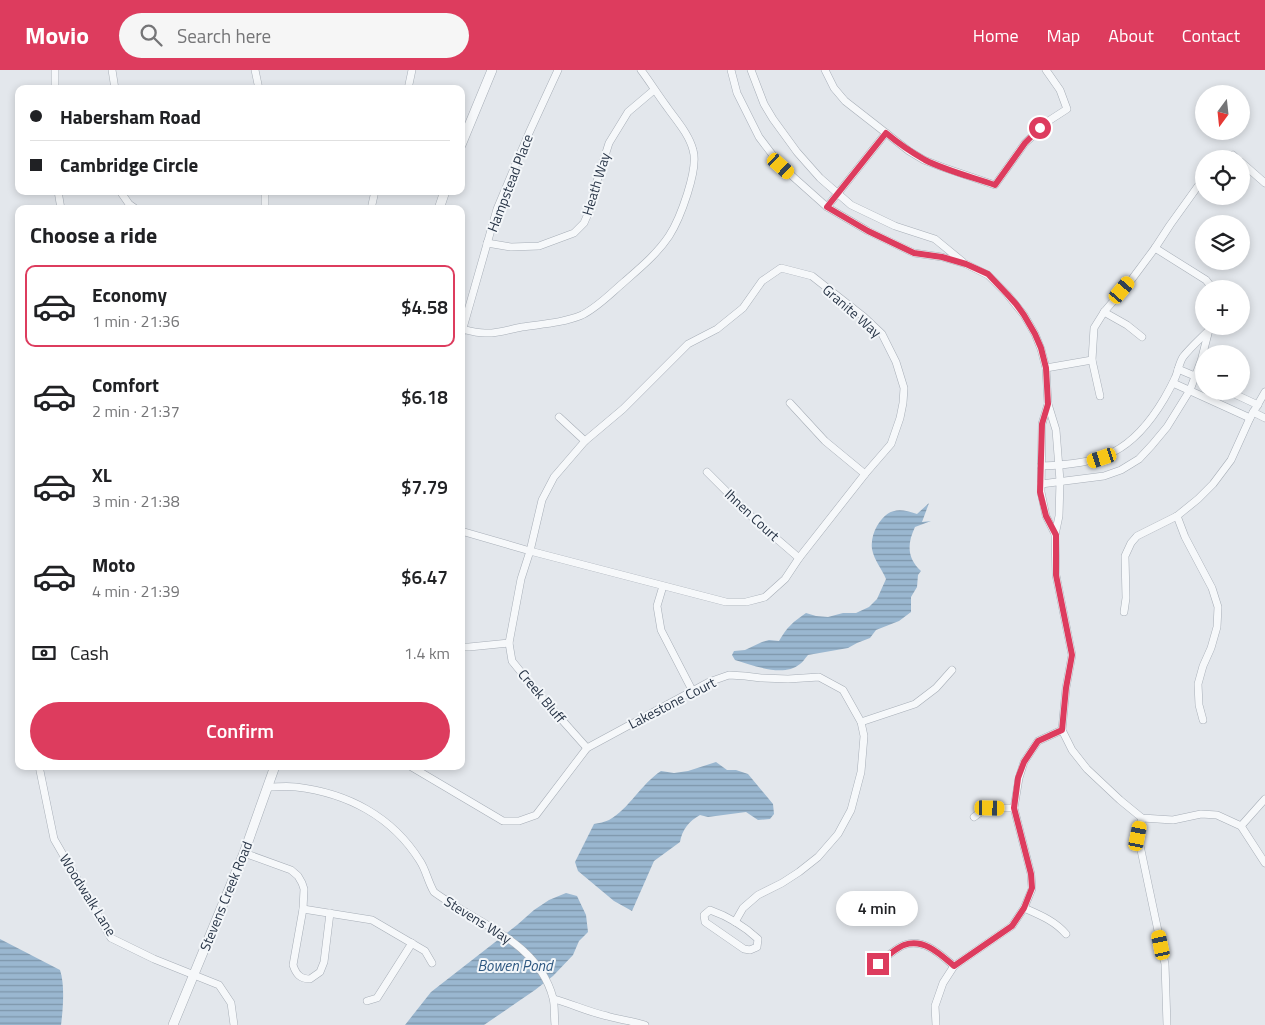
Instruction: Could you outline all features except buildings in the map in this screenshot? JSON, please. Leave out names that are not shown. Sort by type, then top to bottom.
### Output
[{"type":"street","points":[[55,70],[55,85]]},
{"type":"street","points":[[112,70],[114,85]]},
{"type":"street","points":[[254,70],[258,85]]},
{"type":"street","points":[[409,85],[412,70]]},
{"type":"street","points":[[465,135],[492,70]]},
{"type":"street","name":"Hampstead Place","points":[[465,321],[497,209],[558,70]]},
{"type":"street","name":"Hampstead Place","points":[[465,332],[490,333],[564,321],[582,314],[597,306],[660,248],[670,236],[685,201],[694,167],[693,150],[686,135],[641,70]]},
{"type":"street","points":[[732,70],[738,93],[759,137],[781,166],[827,207],[868,231],[914,253],[942,257],[966,264],[988,274],[1024,315],[1038,341],[1046,368],[1048,404],[1056,430],[1060,481],[1056,535],[1056,575],[1072,655],[1066,688],[1062,730],[1072,750],[1087,769],[1142,818],[1173,820],[1201,814],[1217,815],[1241,826],[1265,863]]},
{"type":"street","points":[[751,70],[772,119],[820,178],[851,205],[895,226],[936,239],[966,264]]},
{"type":"street","points":[[825,70],[834,88],[845,101],[909,151],[924,160],[995,185],[1025,143],[1050,120],[1066,109],[1060,90],[1046,70]]},
{"type":"street","name":"Heath Way","points":[[487,243],[511,247],[540,246],[574,233],[584,223],[590,209],[596,181],[609,143],[628,112],[654,90]]},
{"type":"street","points":[[827,207],[886,133]]},
{"type":"street","points":[[1250,170],[1265,183]]},
{"type":"street","points":[[1100,396],[1092,360],[1094,328],[1104,312],[1155,248],[1195,190]]},
{"type":"street","points":[[123,195],[130,205]]},
{"type":"street","points":[[1155,248],[1206,280]]},
{"type":"street","name":"Granite Way","points":[[465,533],[530,551],[726,602],[746,602],[765,597],[785,579],[799,558],[890,444],[904,403],[904,388],[896,362],[882,334],[864,317],[812,276],[781,268],[762,281],[742,308],[717,329],[688,344],[623,409],[585,441],[554,477],[542,500],[530,551]]},
{"type":"street","points":[[1104,312],[1142,337]]},
{"type":"street","points":[[1041,466],[1059,466],[1091,461],[1102,458],[1124,447],[1147,426],[1173,382],[1182,359],[1203,335]]},
{"type":"street","points":[[1046,368],[1092,360]]},
{"type":"street","points":[[1178,369],[1195,376]]},
{"type":"street","points":[[1041,484],[1104,476],[1121,470],[1139,459],[1167,427],[1195,378]]},
{"type":"street","points":[[1173,382],[1251,415],[1265,418]]},
{"type":"street","points":[[1124,612],[1126,598],[1125,556],[1131,544],[1137,536],[1177,516],[1213,484],[1231,460],[1251,415],[1265,392]]},
{"type":"street","points":[[1247,400],[1258,405]]},
{"type":"street","points":[[790,403],[825,441],[865,474]]},
{"type":"street","points":[[1048,404],[1042,424],[1040,492],[1046,516],[1056,535]]},
{"type":"street","points":[[559,417],[585,441]]},
{"type":"street","name":"Ihnen Court","points":[[707,472],[755,520],[799,558]]},
{"type":"street","points":[[1177,516],[1185,537],[1212,588],[1218,607],[1217,627],[1198,684],[1199,706],[1203,720]]},
{"type":"street","points":[[465,647],[508,643],[521,579],[530,551]]},
{"type":"street","points":[[663,586],[657,606],[661,630],[692,690]]},
{"type":"street","name":"Creek Bluff","points":[[508,643],[512,661],[587,748]]},
{"type":"street","points":[[861,722],[915,704],[936,688],[952,670]]},
{"type":"street","name":"Lakestone Court","points":[[417,770],[503,821],[519,821],[536,815],[587,748],[692,690],[729,675],[770,679],[819,677],[843,690],[861,722],[864,736],[861,772],[851,810],[838,834],[818,857],[782,883],[758,895],[743,908],[735,922]]},
{"type":"street","points":[[936,1025],[935,1006],[943,983],[954,966],[1012,926],[1024,908],[1032,888],[1031,874],[1014,808],[1018,778],[1024,762],[1038,741],[1062,730]]},
{"type":"street","name":"Woodwalk Lane","points":[[39,770],[54,839],[111,938],[154,959],[220,985],[231,1003],[234,1025]]},
{"type":"street","name":"Stevens Creek Road","points":[[173,1025],[244,853],[274,770]]},
{"type":"street","name":"Stevens Way","points":[[269,787],[296,787],[327,794],[352,802],[387,822],[421,862],[434,892],[500,932],[526,952],[544,975],[554,999],[555,1025]]},
{"type":"street","points":[[1241,826],[1265,799]]},
{"type":"street","points":[[974,817],[981,811],[990,808],[1014,808]]},
{"type":"street","points":[[1142,818],[1138,836],[1164,964],[1167,1025]]},
{"type":"street","points":[[244,853],[291,870],[298,876],[304,889],[304,909],[293,965],[299,977],[310,979],[320,972],[324,962],[330,913]]},
{"type":"street","points":[[1024,908],[1047,918],[1059,926],[1066,934]]},
{"type":"street","points":[[304,909],[372,920],[425,952],[432,963]]},
{"type":"street","points":[[710,910],[735,922],[758,939],[757,947],[750,950],[744,949],[705,922],[704,915],[710,910]]},
{"type":"street","points":[[367,1001],[377,998],[412,943]]},
{"type":"street","points":[[878,964],[904,945],[912,944],[924,945],[934,950],[954,966]]},
{"type":"street","points":[[554,999],[607,1016],[645,1025]]},
{"type":"water","points":[[929,503],[922,522],[931,521],[915,527],[910,545],[913,561],[921,571],[918,575],[917,587],[911,597],[911,612],[899,621],[876,630],[870,638],[848,648],[808,655],[793,668],[785,670],[768,669],[735,660],[732,655],[734,651],[745,650],[769,640],[779,641],[791,625],[806,613],[828,617],[843,613],[856,613],[869,607],[877,599],[886,579],[874,557],[872,549],[874,531],[881,520],[889,513],[899,510],[917,514]]},
{"type":"water","points":[[716,762],[727,770],[736,770],[748,774],[773,804],[774,814],[770,819],[758,820],[746,812],[708,817],[700,815],[696,817],[684,830],[680,842],[654,861],[632,911],[614,901],[578,871],[575,862],[594,824],[607,821],[623,810],[654,776],[661,771],[674,773],[688,771]]},
{"type":"water","name":"Bowen Pond","points":[[566,893],[577,896],[586,915],[588,932],[579,941],[573,955],[553,976],[484,1025],[405,1025],[431,992],[534,910],[549,900]]},
{"type":"water","points":[[0,939],[60,970],[63,990],[61,1025],[0,1025]]},
{"type":"route","points":[[878,964],[904,945],[912,944],[924,945],[934,950],[954,966],[1012,926],[1024,908],[1032,888],[1031,874],[1014,808],[1018,778],[1024,762],[1038,741],[1062,730],[1066,688],[1072,655],[1056,575],[1056,535],[1046,516],[1040,492],[1042,424],[1048,404],[1046,368],[1035,334],[1016,304],[988,274],[966,264],[942,257],[914,253],[868,231],[827,207],[886,133],[924,160],[995,185],[1025,143],[1040,128]]}]
